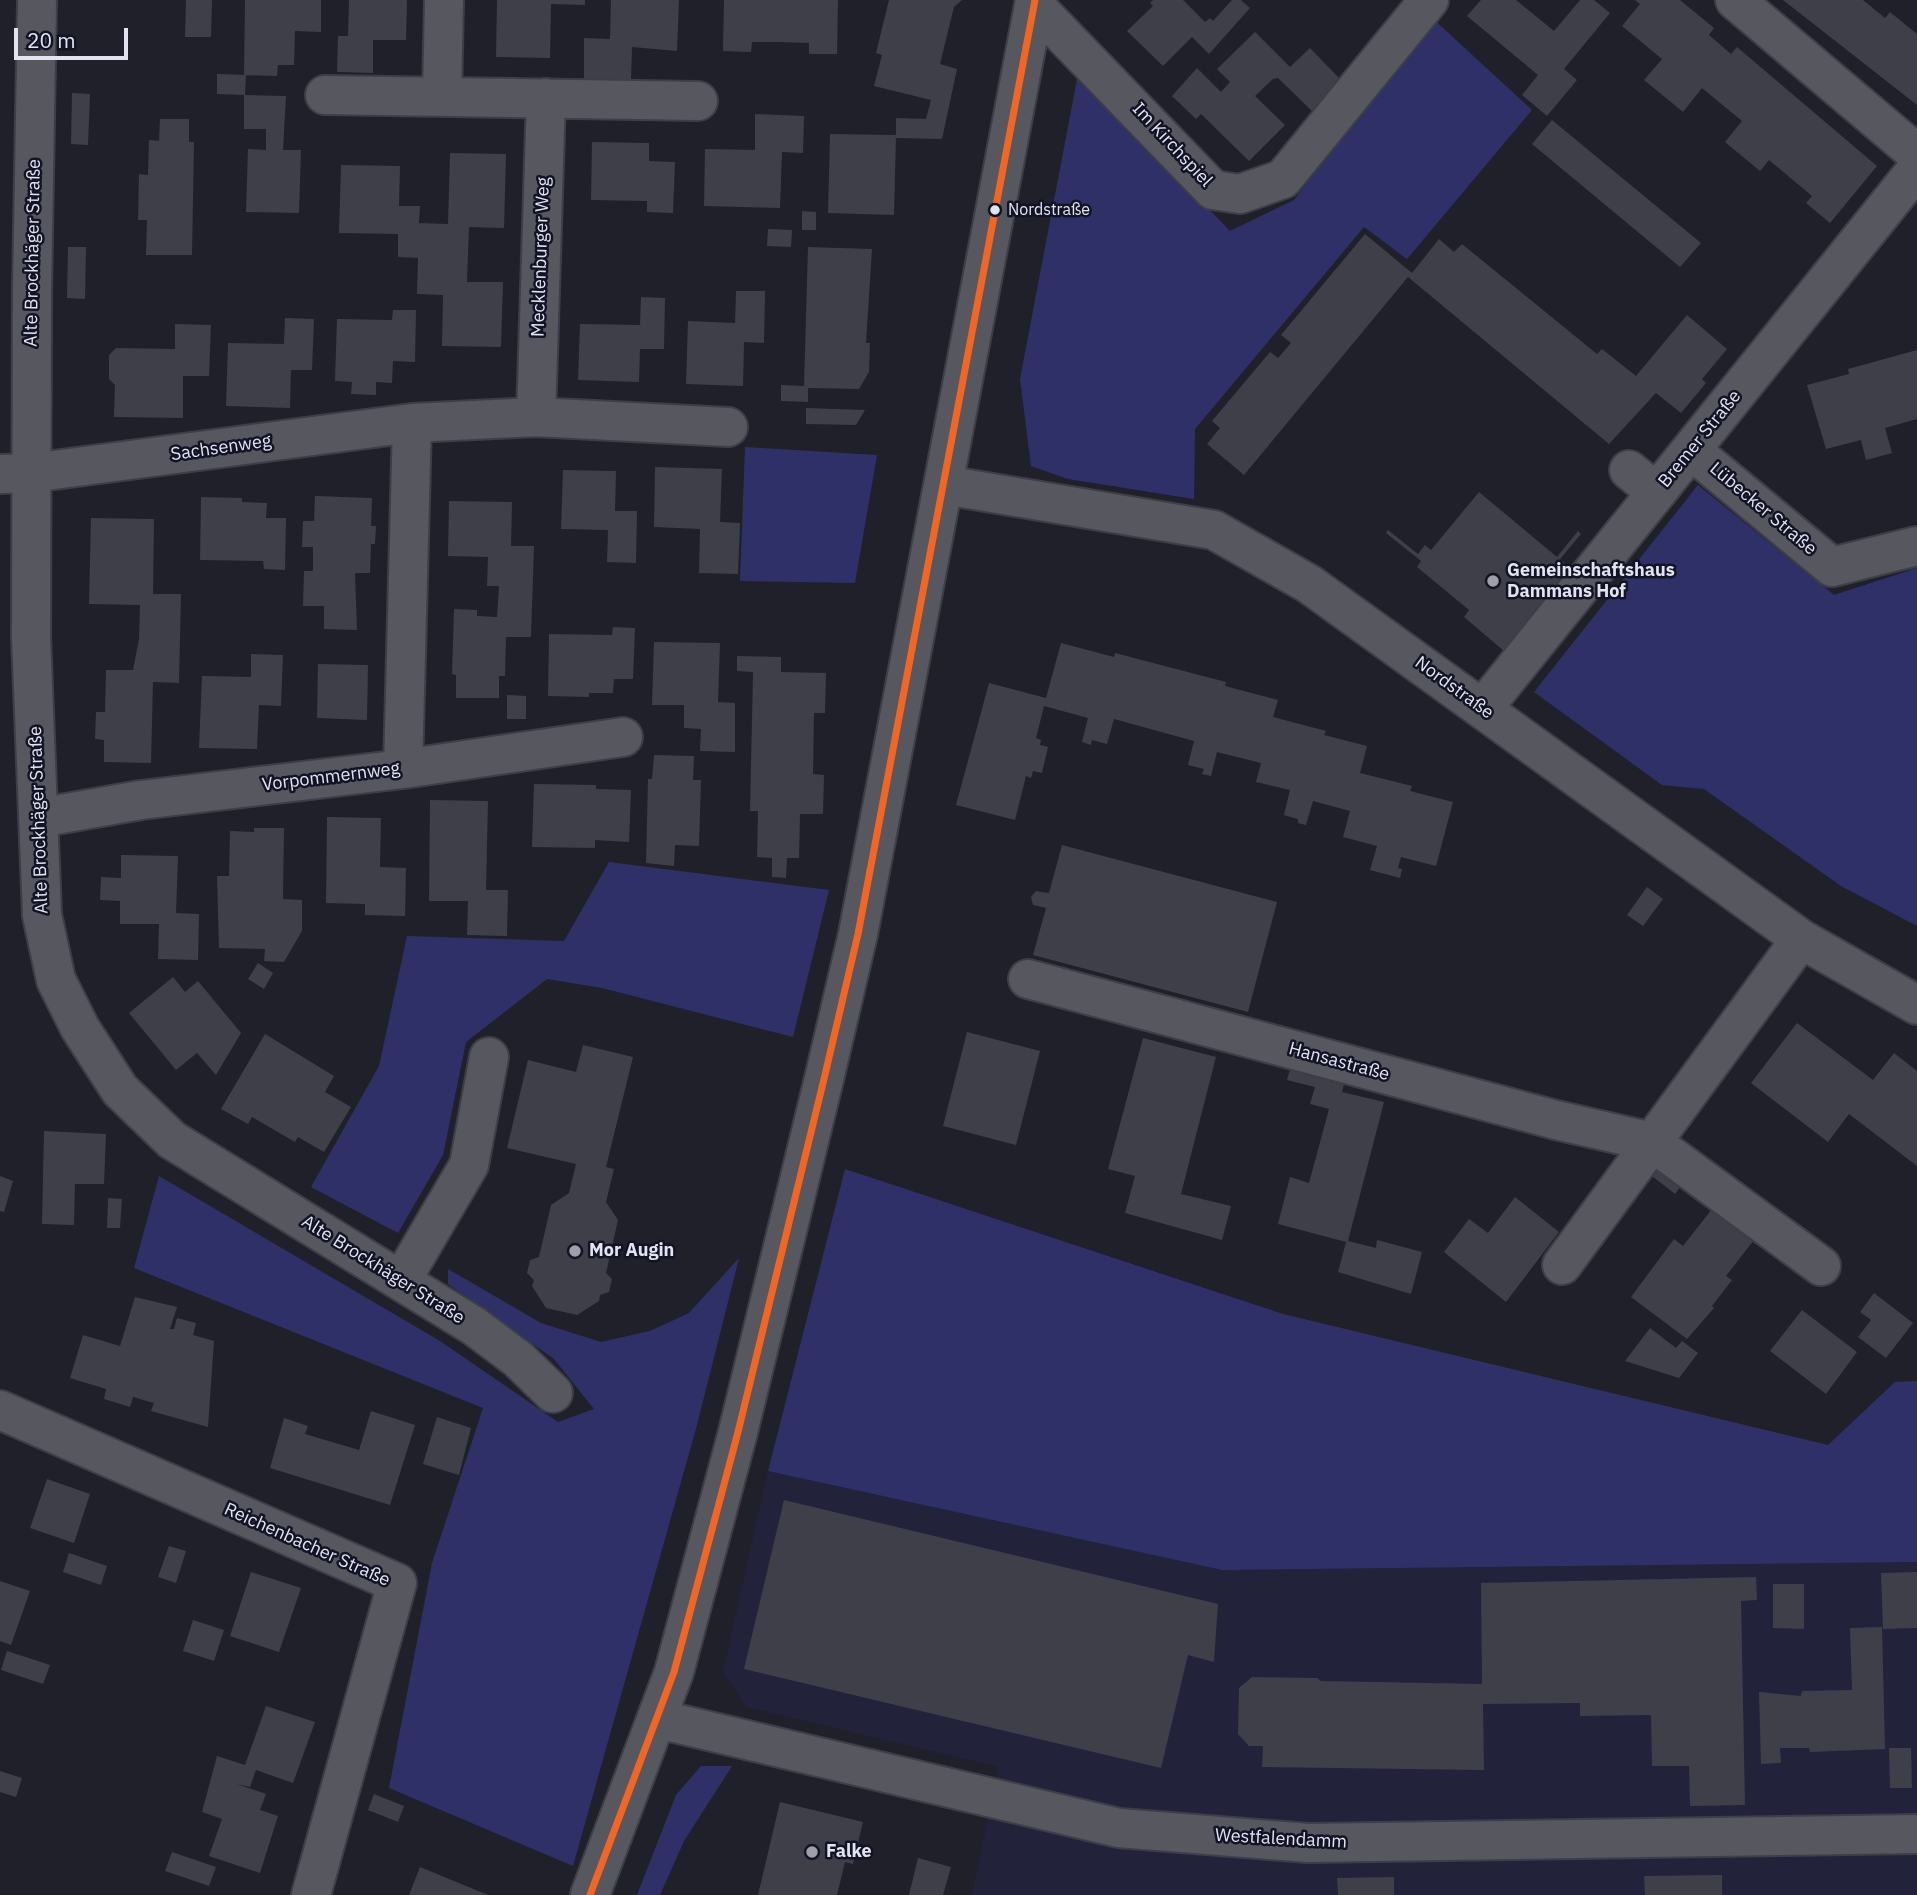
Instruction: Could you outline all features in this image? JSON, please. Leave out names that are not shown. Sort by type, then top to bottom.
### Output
[{"type":"street","name":"Alte Brockhäger Straße","points":[[37,0],[15,473],[31,636],[42,915],[56,981],[80,1028],[120,1090],[172,1140],[474,1325],[518,1359],[553,1392]]},
{"type":"street","points":[[442,97],[444,0]]},
{"type":"street","name":"Im Kirchspiel","points":[[1035,2],[1213,190],[1240,194],[1283,179],[1429,0]]},
{"type":"street","points":[[1735,0],[1917,155]]},
{"type":"street","points":[[590,1895],[674,1672],[738,1432],[852,961],[1035,2]]},
{"type":"street","points":[[326,95],[698,102]]},
{"type":"street","name":"Mecklenburger Weg","points":[[536,417],[545,98]]},
{"type":"street","name":"Bremer Straße","points":[[1483,708],[1642,481],[1691,450],[1917,169]]},
{"type":"street","name":"Sachsenweg","points":[[15,473],[412,423],[536,417],[728,427]]},
{"type":"street","points":[[403,768],[412,423]]},
{"type":"street","name":"Lübecker Straße","points":[[1691,450],[1832,567],[1917,546]]},
{"type":"street","name":"Nordstraße","points":[[944,485],[1214,530],[1309,584],[1801,939],[1917,1004]]},
{"type":"street","name":"Vorpommernweg","points":[[38,818],[141,800],[403,768],[623,737]]},
{"type":"street","points":[[1562,1265],[1801,939]]},
{"type":"street","name":"Hansastraße","points":[[1028,979],[1556,1120],[1652,1142]]},
{"type":"street","points":[[401,1281],[469,1165],[489,1057]]},
{"type":"street","points":[[1652,1142],[1821,1266]]},
{"type":"street","name":"Reichenbacher Straße","points":[[0,1410],[397,1583],[311,1895]]},
{"type":"street","name":"Westfalendamm","points":[[658,1719],[1119,1828],[1308,1843],[1917,1834]]},
{"type":"shaded area","points":[[1430,16],[1532,110],[1407,259],[1364,227],[1195,429],[1194,499],[1068,479],[1031,466],[1020,379],[1078,74],[1230,231],[1294,200]]},
{"type":"shaded area","points":[[745,447],[877,455],[855,583],[740,581]]},
{"type":"shaded area","points":[[1698,485],[1834,595],[1917,568],[1917,926],[1841,886],[1704,789],[1662,785],[1534,692]]},
{"type":"shaded area","points":[[609,862],[829,890],[793,1037],[602,988],[547,979],[466,1042],[443,1155],[398,1233],[311,1187],[379,1066],[407,936],[564,941]]},
{"type":"shaded area","points":[[845,1169],[1283,1314],[1828,1445],[1895,1382],[1917,1381],[1917,1562],[1222,1570],[768,1471]]},
{"type":"shaded area","points":[[159,1176],[440,1341],[558,1422],[594,1409],[554,1359],[448,1284],[448,1269],[541,1323],[601,1342],[650,1331],[689,1313],[739,1258],[697,1425],[573,1866],[389,1788],[432,1563],[483,1408],[134,1268]]},
{"type":"shaded area","points":[[768,1471],[1222,1570],[1917,1562],[1917,1895],[972,1895],[999,1767],[747,1707],[723,1672]]},
{"type":"shaded area","points":[[701,1766],[732,1766],[684,1841],[660,1895],[637,1895],[676,1795]]},
{"type":"building","points":[[186,0],[212,0],[211,37],[185,37]]},
{"type":"building","points":[[245,0],[321,0],[321,32],[295,31],[294,65],[278,65],[277,76],[244,75]]},
{"type":"building","points":[[349,0],[407,0],[406,40],[373,40],[373,73],[337,72],[338,36],[348,36]]},
{"type":"building","points":[[497,0],[585,0],[585,5],[551,4],[550,58],[496,57]]},
{"type":"building","points":[[611,0],[679,0],[677,51],[632,47],[631,80],[584,80],[584,38],[610,39]]},
{"type":"building","points":[[724,0],[838,0],[837,54],[809,54],[809,43],[780,42],[752,42],[751,52],[723,51]]},
{"type":"building","points":[[889,0],[962,0],[954,7],[940,64],[957,69],[942,139],[896,138],[896,118],[926,119],[931,100],[874,86],[882,55],[876,53]]},
{"type":"building","points":[[1153,0],[1183,0],[1205,22],[1210,18],[1213,21],[1232,0],[1241,0],[1250,8],[1209,54],[1192,37],[1163,66],[1127,31],[1153,6],[1150,3]]},
{"type":"building","points":[[1481,0],[1516,0],[1554,31],[1580,0],[1594,0],[1610,13],[1564,69],[1577,80],[1547,116],[1522,95],[1538,75],[1467,16]]},
{"type":"building","points":[[1635,0],[1680,0],[1714,28],[1709,35],[1731,54],[1737,47],[1877,166],[1830,223],[1806,203],[1812,196],[1769,160],[1760,171],[1725,142],[1742,121],[1702,88],[1683,112],[1644,80],[1662,59],[1622,26],[1640,4]]},
{"type":"building","points":[[1783,0],[1863,0],[1885,18],[1890,12],[1917,34],[1917,105]]},
{"type":"building","points":[[1255,32],[1290,67],[1310,48],[1339,78],[1313,112],[1278,78],[1273,79],[1255,96],[1285,125],[1249,161],[1201,114],[1196,119],[1172,96],[1197,68],[1221,92],[1230,82],[1217,69]]},
{"type":"building","points":[[217,74],[246,75],[245,95],[217,94]]},
{"type":"building","points":[[72,93],[90,94],[88,145],[71,144]]},
{"type":"building","points":[[244,95],[286,96],[283,150],[301,150],[299,213],[246,212],[248,149],[266,150],[266,129],[244,129]]},
{"type":"building","points":[[755,114],[804,116],[803,153],[782,152],[780,208],[704,206],[705,149],[755,150]]},
{"type":"building","points":[[160,119],[189,119],[189,142],[194,142],[192,255],[146,255],[147,220],[138,220],[139,174],[148,175],[149,140],[159,141]]},
{"type":"building","points":[[1552,120],[1701,243],[1680,267],[1532,144]]},
{"type":"building","points":[[830,134],[896,135],[894,215],[828,213]]},
{"type":"building","points":[[592,142],[649,143],[649,161],[675,162],[673,213],[647,212],[647,201],[591,200]]},
{"type":"building","points":[[450,153],[506,154],[504,228],[469,227],[467,282],[503,282],[501,347],[442,346],[443,295],[417,294],[418,258],[398,257],[398,234],[339,233],[341,165],[400,166],[399,206],[420,206],[419,223],[448,224]]},
{"type":"building","points":[[802,211],[816,212],[816,230],[802,230]]},
{"type":"building","points":[[768,229],[792,230],[791,247],[767,246]]},
{"type":"building","points":[[1365,234],[1412,273],[1439,239],[1454,252],[1462,244],[1597,354],[1602,349],[1636,376],[1687,315],[1727,349],[1702,379],[1706,383],[1681,413],[1656,393],[1609,444],[1408,277],[1244,475],[1207,444],[1220,428],[1212,421],[1270,352],[1278,358],[1291,343],[1281,335]]},
{"type":"building","points":[[68,247],[86,247],[85,299],[67,298]]},
{"type":"building","points":[[808,247],[872,249],[866,343],[870,343],[869,372],[859,389],[808,388],[808,402],[781,401],[781,385],[804,386]]},
{"type":"building","points":[[736,291],[765,291],[764,343],[744,342],[743,386],[686,384],[688,321],[735,323]]},
{"type":"building","points":[[641,297],[665,298],[664,349],[640,349],[639,382],[578,380],[580,324],[640,325]]},
{"type":"building","points":[[393,310],[416,310],[415,362],[393,361],[392,383],[376,382],[376,395],[351,394],[352,382],[335,381],[337,319],[392,320]]},
{"type":"building","points":[[285,318],[314,319],[312,370],[291,370],[290,408],[226,406],[228,343],[284,344]]},
{"type":"building","points":[[175,324],[211,325],[209,376],[183,376],[183,418],[114,417],[115,385],[109,379],[109,355],[116,348],[175,349]]},
{"type":"building","points":[[1917,350],[1917,419],[1885,428],[1892,453],[1866,460],[1861,440],[1826,449],[1807,385],[1849,374],[1848,369]]},
{"type":"building","points":[[806,408],[865,410],[856,425],[806,424]]},
{"type":"building","points":[[655,467],[722,469],[720,522],[740,523],[738,574],[699,573],[700,529],[654,527]]},
{"type":"building","points":[[563,470],[616,471],[615,511],[637,511],[636,563],[607,562],[608,530],[561,529]]},
{"type":"building","name":"Gemeinschaftshaus Dammans Hof","points":[[1479,492],[1557,557],[1578,531],[1581,534],[1560,559],[1569,567],[1504,651],[1464,617],[1469,610],[1417,567],[1421,561],[1386,533],[1388,530],[1418,554],[1425,545],[1431,550]]},
{"type":"building","points":[[315,496],[372,498],[371,526],[376,526],[375,544],[371,544],[370,573],[355,573],[357,630],[324,629],[324,606],[303,606],[304,571],[313,571],[313,547],[302,547],[303,521],[314,521]]},
{"type":"building","points":[[201,497],[242,498],[242,502],[267,503],[266,518],[286,518],[285,570],[264,569],[263,561],[200,560]]},
{"type":"building","points":[[449,501],[512,502],[511,546],[534,546],[531,637],[506,637],[505,676],[499,676],[499,698],[456,698],[456,675],[452,674],[454,609],[477,610],[477,616],[497,617],[499,586],[487,586],[488,557],[448,556]]},
{"type":"building","points":[[91,518],[154,519],[153,594],[181,594],[179,683],[153,682],[151,763],[104,762],[104,740],[95,739],[96,712],[105,712],[106,670],[133,670],[139,639],[140,605],[89,604]]},
{"type":"building","points":[[613,627],[635,628],[633,679],[614,679],[613,693],[589,693],[589,697],[548,696],[549,634],[612,635]]},
{"type":"building","points":[[654,642],[720,643],[718,702],[735,703],[735,752],[700,751],[701,729],[684,728],[684,705],[652,705]]},
{"type":"building","points":[[1061,643],[1114,657],[1115,653],[1226,682],[1225,686],[1278,700],[1273,717],[1326,731],[1324,735],[1367,746],[1360,773],[1412,786],[1410,791],[1453,802],[1436,866],[1401,857],[1398,868],[1402,869],[1400,878],[1370,870],[1377,846],[1343,837],[1350,811],[1313,801],[1306,825],[1298,823],[1298,819],[1284,815],[1290,790],[1256,782],[1261,763],[1217,752],[1211,776],[1202,774],[1204,769],[1188,765],[1194,741],[1114,719],[1107,744],[1092,740],[1091,745],[1082,742],[1088,718],[1044,706],[1036,738],[1041,740],[1040,745],[1048,747],[1042,773],[1033,771],[1031,778],[1026,776],[1015,820],[956,805],[989,683],[1046,698]]},
{"type":"building","points":[[251,654],[283,655],[281,706],[259,705],[257,749],[199,748],[202,676],[251,677]]},
{"type":"building","points":[[737,656],[781,657],[781,672],[826,673],[825,713],[814,713],[813,774],[824,775],[823,814],[800,814],[799,858],[787,858],[786,878],[772,877],[772,858],[757,857],[758,811],[750,811],[753,672],[737,671]]},
{"type":"building","points":[[318,664],[368,665],[367,720],[317,718]]},
{"type":"building","points":[[507,695],[526,696],[526,719],[507,719]]},
{"type":"building","points":[[654,755],[694,756],[693,780],[701,780],[699,846],[675,845],[674,866],[646,863],[648,779],[652,779]]},
{"type":"building","points":[[534,784],[596,785],[596,789],[631,790],[629,842],[595,840],[595,848],[532,847]]},
{"type":"building","points":[[430,800],[488,801],[486,890],[508,890],[507,936],[467,935],[468,901],[429,901]]},
{"type":"building","points":[[327,817],[381,818],[380,867],[406,868],[405,916],[365,915],[365,904],[326,903]]},
{"type":"building","points":[[254,828],[284,828],[283,899],[302,900],[302,931],[284,962],[264,961],[265,949],[219,948],[217,876],[229,876],[230,831],[254,832]]},
{"type":"building","points":[[1062,845],[1277,902],[1248,1012],[1033,955],[1046,908],[1033,905],[1031,897],[1036,891],[1049,893]]},
{"type":"building","points":[[121,855],[178,856],[176,913],[199,914],[198,960],[158,959],[159,924],[120,924],[120,901],[100,900],[101,877],[121,878]]},
{"type":"building","points":[[1647,887],[1663,899],[1643,926],[1627,915]]},
{"type":"building","points":[[258,963],[273,973],[264,989],[248,979]]},
{"type":"building","points":[[173,977],[185,992],[198,981],[241,1033],[216,1075],[197,1053],[176,1070],[129,1013]]},
{"type":"building","points":[[1797,1023],[1873,1080],[1894,1053],[1917,1071],[1917,1166],[1849,1114],[1828,1142],[1751,1083]]},
{"type":"building","points":[[967,1032],[1040,1051],[1016,1145],[943,1126]]},
{"type":"building","points":[[265,1034],[334,1076],[325,1092],[351,1107],[324,1152],[298,1137],[295,1142],[252,1117],[248,1124],[221,1109]]},
{"type":"building","points":[[1143,1038],[1216,1057],[1181,1194],[1231,1206],[1222,1240],[1125,1213],[1135,1176],[1108,1169]]},
{"type":"building","points":[[583,1045],[633,1057],[606,1167],[614,1169],[606,1202],[618,1220],[606,1273],[612,1279],[609,1292],[600,1295],[599,1301],[577,1315],[546,1308],[532,1286],[534,1280],[527,1273],[530,1260],[539,1257],[551,1205],[569,1193],[576,1164],[507,1148],[528,1060],[576,1072]]},
{"type":"building","points":[[1293,1059],[1347,1073],[1342,1092],[1384,1102],[1348,1241],[1376,1248],[1377,1240],[1422,1252],[1411,1294],[1338,1272],[1346,1242],[1278,1224],[1290,1177],[1309,1183],[1329,1109],[1310,1104],[1315,1087],[1287,1080]]},
{"type":"building","points":[[44,1131],[106,1134],[104,1184],[75,1184],[74,1225],[42,1224]]},
{"type":"building","points":[[1651,1158],[1688,1176],[1675,1194],[1643,1169]]},
{"type":"building","points":[[0,1176],[13,1181],[4,1212],[0,1211]]},
{"type":"building","points":[[1515,1197],[1559,1232],[1506,1302],[1444,1252],[1469,1219],[1488,1233]]},
{"type":"building","points":[[108,1198],[122,1199],[120,1228],[107,1228]]},
{"type":"building","points":[[1712,1209],[1754,1240],[1726,1276],[1732,1280],[1712,1306],[1714,1308],[1687,1339],[1631,1297],[1674,1239],[1683,1246]]},
{"type":"building","points":[[1874,1293],[1913,1323],[1886,1358],[1858,1337],[1871,1320],[1860,1312]]},
{"type":"building","points":[[135,1297],[177,1307],[170,1329],[174,1329],[177,1318],[196,1323],[193,1335],[214,1341],[208,1427],[151,1411],[154,1403],[133,1397],[130,1407],[104,1399],[106,1389],[70,1378],[83,1335],[120,1346]]},
{"type":"building","points":[[1802,1310],[1857,1352],[1826,1394],[1770,1351]]},
{"type":"building","points":[[1650,1328],[1676,1348],[1682,1341],[1698,1353],[1679,1378],[1625,1361]]},
{"type":"building","points":[[371,1411],[415,1425],[390,1505],[270,1468],[284,1418],[308,1426],[305,1434],[359,1450]]},
{"type":"building","points":[[437,1417],[471,1428],[459,1475],[423,1464]]},
{"type":"building","points":[[47,1479],[90,1494],[74,1543],[30,1528]]},
{"type":"building","points":[[784,1500],[1218,1604],[1214,1662],[1188,1655],[1161,1768],[744,1669]]},
{"type":"building","points":[[169,1546],[186,1551],[176,1583],[158,1577]]},
{"type":"building","points":[[69,1553],[107,1566],[101,1585],[63,1572]]},
{"type":"building","points":[[251,1572],[301,1588],[279,1652],[230,1636]]},
{"type":"building","points":[[1917,1572],[1917,1628],[1883,1629],[1881,1573]]},
{"type":"building","points":[[1756,1577],[1757,1600],[1741,1601],[1745,1805],[1690,1806],[1689,1766],[1652,1766],[1651,1715],[1580,1716],[1580,1703],[1483,1704],[1484,1770],[1262,1767],[1263,1746],[1249,1746],[1238,1734],[1239,1688],[1252,1677],[1482,1684],[1481,1583]]},
{"type":"building","points":[[0,1581],[30,1591],[11,1645],[0,1641]]},
{"type":"building","points":[[1773,1584],[1804,1584],[1804,1629],[1773,1628]]},
{"type":"building","points":[[193,1620],[224,1630],[214,1661],[183,1651]]},
{"type":"building","points":[[1882,1627],[1885,1749],[1810,1752],[1809,1748],[1780,1748],[1781,1763],[1761,1764],[1759,1692],[1801,1696],[1802,1691],[1852,1690],[1850,1628]]},
{"type":"building","points":[[7,1651],[50,1665],[43,1684],[1,1670]]},
{"type":"building","points":[[266,1706],[315,1722],[293,1783],[256,1770],[250,1787],[237,1784],[266,1794],[260,1810],[278,1816],[260,1873],[209,1856],[222,1819],[202,1812],[217,1756],[245,1765]]},
{"type":"building","points":[[1889,1748],[1911,1748],[1912,1788],[1890,1788]]},
{"type":"building","points":[[0,1771],[22,1778],[16,1797],[0,1792]]},
{"type":"building","points":[[374,1794],[404,1806],[398,1822],[368,1810]]},
{"type":"building","name":"Falke","points":[[780,1802],[863,1822],[853,1864],[845,1862],[837,1895],[758,1895]]},
{"type":"building","points":[[172,1852],[216,1867],[209,1886],[165,1871]]},
{"type":"building","points":[[918,1858],[951,1867],[943,1895],[909,1895]]},
{"type":"building","points":[[420,1867],[488,1895],[409,1895]]},
{"type":"building","points":[[1722,1875],[1722,1895],[1645,1895],[1644,1876]]},
{"type":"building","points":[[1394,1877],[1394,1895],[1338,1895],[1337,1878]]},
{"type":"transit line","points":[[590,1895],[674,1672],[738,1432],[824,1079],[858,934],[1035,0]]},
{"type":"place","name":"Nordstraße","points":[[995,210]]},
{"type":"place","name":"Gemeinschaftshaus Dammans Hof","points":[[1493,581]]},
{"type":"place","name":"Mor Augin","points":[[575,1251]]},
{"type":"place","name":"Falke","points":[[812,1852]]}]
